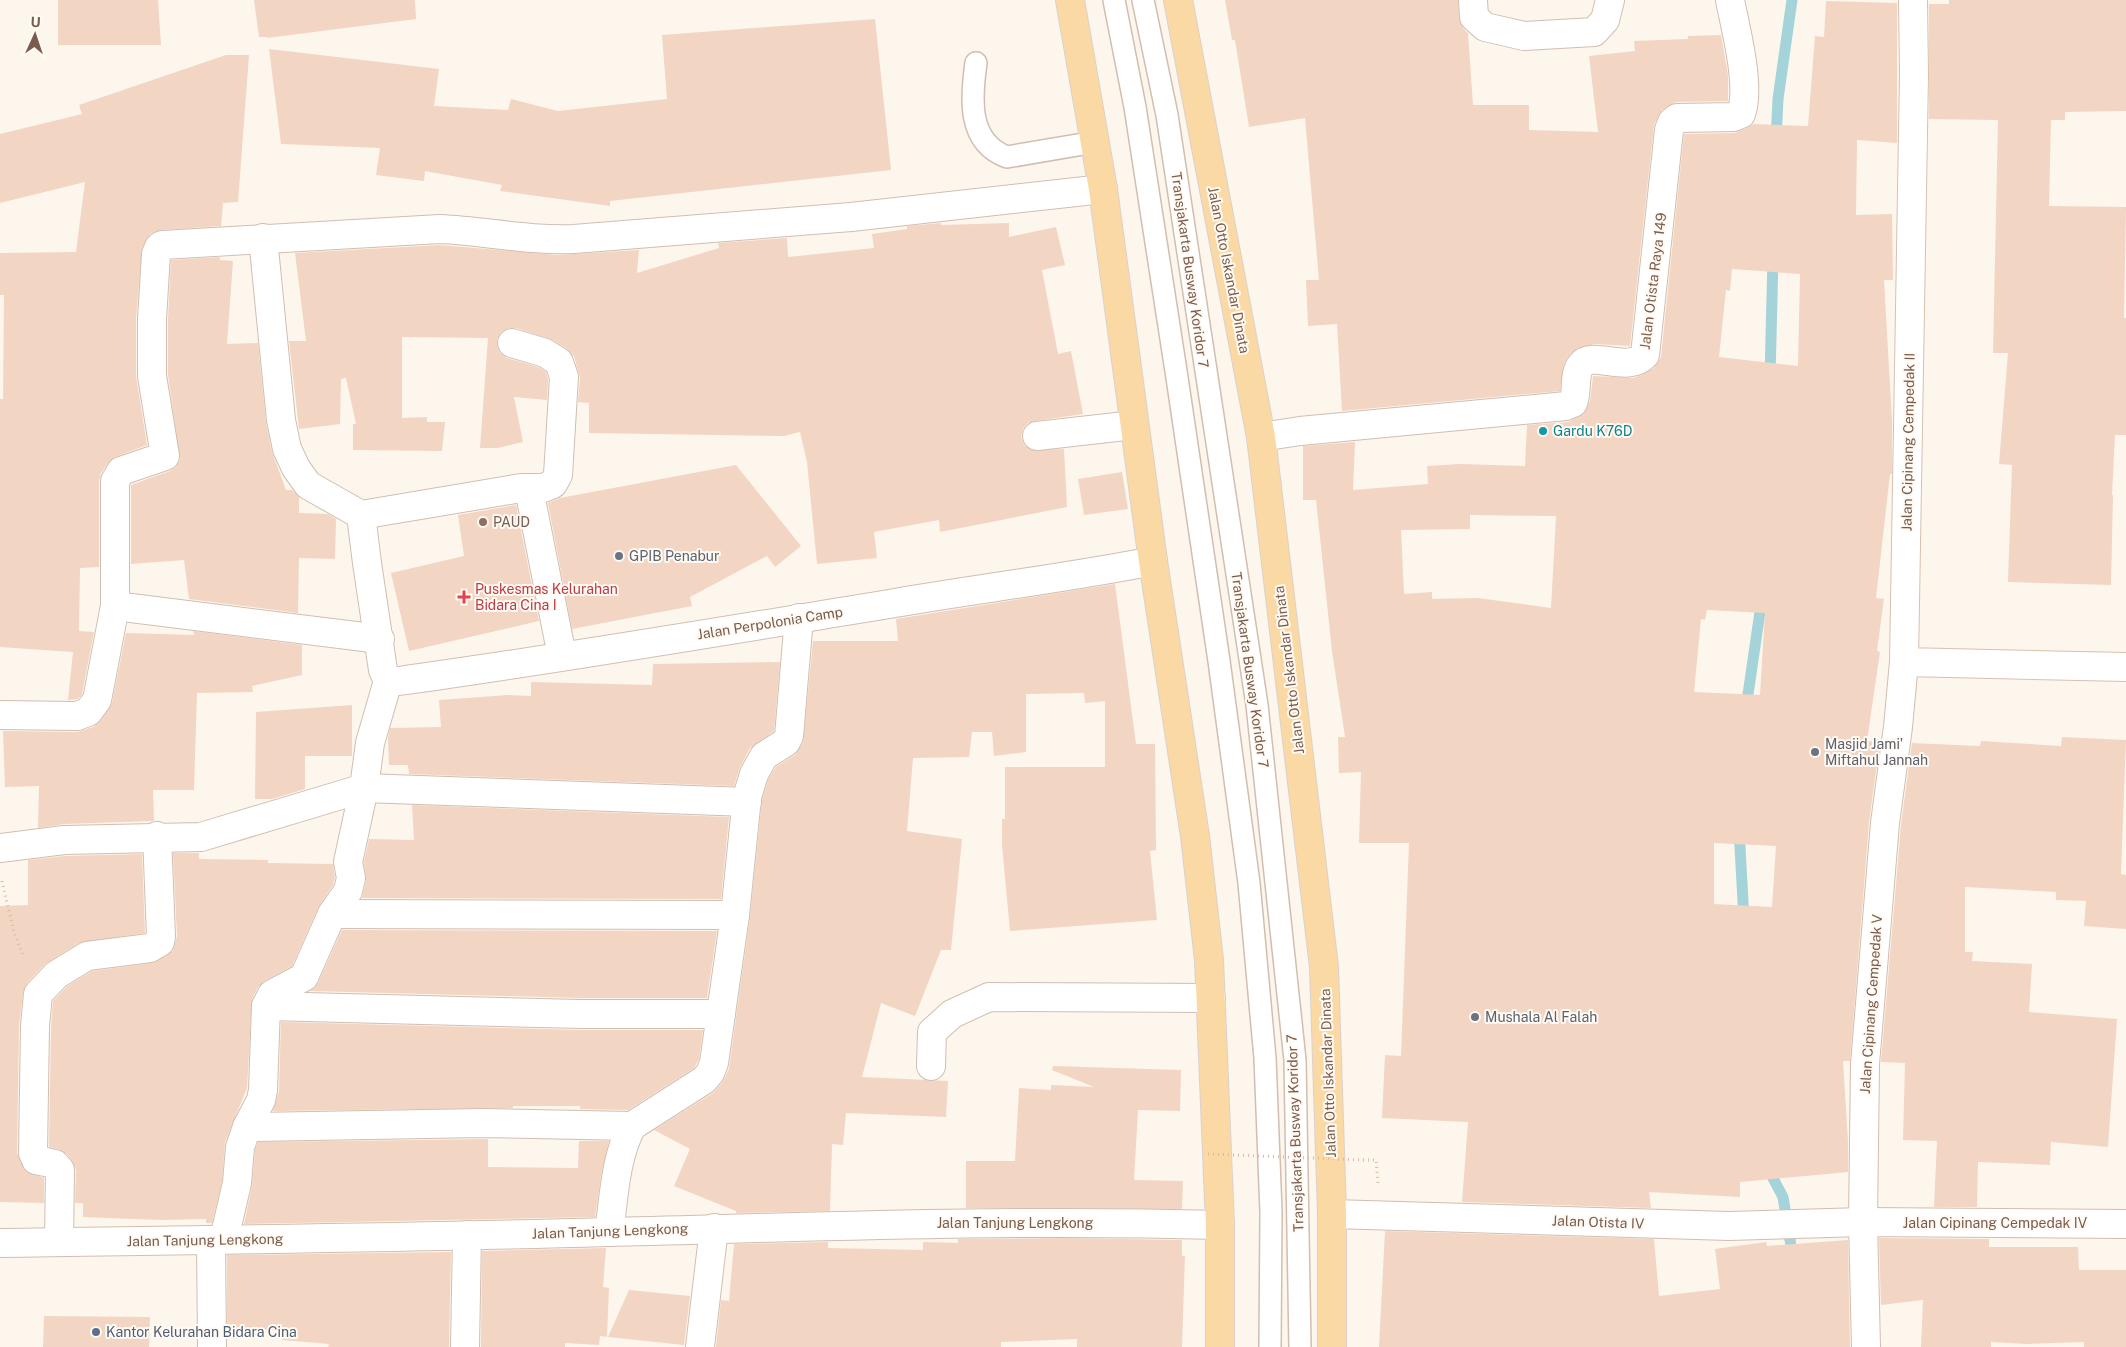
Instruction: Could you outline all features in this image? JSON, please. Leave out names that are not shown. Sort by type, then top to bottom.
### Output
[{"type":"main road","points":[[1070,0],[1102,189],[1153,561],[1195,836],[1209,960],[1220,1225],[1220,1347]]},
{"type":"main road","name":"Jalan Otto Iskandar Dinata","points":[[1178,0],[1260,438],[1324,967],[1332,1214],[1332,1347]]},
{"type":"street","points":[[1473,0],[1474,17],[1485,27],[1524,36],[1594,32],[1605,20],[1610,0]]},
{"type":"street","name":"Jalan Otista Raya 149","points":[[1260,438],[1300,431],[1566,406],[1573,403],[1576,396],[1578,371],[1581,364],[1588,360],[1630,364],[1643,358],[1645,356],[1660,229],[1669,130],[1672,122],[1677,118],[1734,117],[1741,114],[1744,106],[1745,93],[1741,60],[1730,0]]},
{"type":"street","name":"Jalan Cipinang Cempedak II","points":[[1904,662],[1914,84],[1913,0]]},
{"type":"street","points":[[0,715],[77,716],[88,712],[97,700],[115,606],[115,481],[121,471],[165,456],[152,376],[152,320],[158,250],[162,245],[440,229],[474,230],[544,240],[574,239],[851,217],[1102,189]]},
{"type":"street","points":[[263,238],[281,420],[287,449],[296,468],[308,485],[362,515],[521,488],[543,488],[553,484],[558,475],[564,377],[559,362],[545,353],[512,343]]},
{"type":"street","points":[[1036,436],[1134,425]]},
{"type":"street","points":[[529,489],[558,636],[560,657]]},
{"type":"street","points":[[212,1347],[218,1240],[237,1183],[240,1146],[247,1127],[261,1100],[266,1006],[272,994],[304,977],[332,914],[350,886],[348,862],[364,788],[370,743],[388,681],[383,670],[380,639],[366,563],[362,515]]},
{"type":"street","name":"Jalan Perpolonia Camp","points":[[388,681],[399,681],[560,657],[1101,572],[1153,561]]},
{"type":"street","points":[[115,606],[380,639]]},
{"type":"street","points":[[609,1232],[619,1160],[632,1126],[704,1080],[710,1073],[714,1063],[735,915],[747,802],[754,774],[764,756],[786,742],[789,736],[799,618]]},
{"type":"street","points":[[1904,662],[2126,667]]},
{"type":"street","name":"Jalan Cipinang Cempedak V","points":[[1866,1347],[1863,1222],[1865,1064],[1885,823],[1898,727],[1904,662]]},
{"type":"street","points":[[0,848],[64,840],[157,836],[201,837],[364,788],[747,802]]},
{"type":"street","points":[[59,1242],[60,1170],[56,1164],[36,1160],[33,1153],[35,1026],[38,994],[56,975],[87,956],[150,948],[160,942],[157,836]]},
{"type":"street","points":[[332,914],[735,915]]},
{"type":"street","points":[[931,1066],[932,1032],[952,1014],[990,997],[1211,998]]},
{"type":"street","points":[[266,1006],[581,1014],[721,1014]]},
{"type":"street","points":[[247,1127],[482,1123],[632,1126]]},
{"type":"street","name":"Jalan Otista IV","points":[[1332,1214],[1728,1226],[1810,1222],[1863,1222]]},
{"type":"street","name":"Jalan Cipinang Cempedak IV","points":[[1863,1222],[2126,1224]]},
{"type":"street","name":"Jalan Tanjung Lengkong","points":[[0,1243],[609,1232],[884,1224],[1127,1223],[1220,1225]]},
{"type":"street","points":[[700,1347],[714,1228]]},
{"type":"street","points":[[465,1347],[467,1235]]},
{"type":"lane","name":"Transjakarta Busway Koridor 7","points":[[1114,0],[1135,107],[1178,381],[1219,661],[1248,883],[1265,1058],[1271,1212],[1270,1347]]},
{"type":"lane","name":"Transjakarta Busway Koridor 7","points":[[1143,0],[1167,115],[1257,705],[1295,1060],[1300,1347]]},
{"type":"lane","points":[[976,63],[972,107],[976,128],[993,152],[1007,157],[1095,142]]},
{"type":"path","points":[[0,872],[14,932],[38,994]]},
{"type":"path","points":[[1208,1154],[1376,1160]]},
{"type":"building","points":[[58,0],[158,0],[161,45],[58,45]]},
{"type":"building","points":[[254,0],[415,0],[416,19],[267,38],[259,37]]},
{"type":"building","points":[[1225,0],[1458,0],[1459,19],[1463,28],[1468,33],[1473,105],[1529,105],[1529,130],[1598,132],[1589,56],[1635,51],[1634,41],[1688,39],[1688,36],[1721,35],[1728,75],[1728,101],[1676,102],[1662,110],[1654,125],[1630,346],[1594,344],[1577,349],[1568,357],[1564,364],[1560,391],[1342,411],[1337,324],[1308,326],[1306,280],[1319,280],[1305,118],[1249,127],[1235,40],[1232,40]]},
{"type":"building","points":[[1949,0],[2126,0],[2126,111],[2065,112],[2065,120],[2051,120],[2049,206],[2126,207],[2124,318],[2126,318],[2126,435],[2115,435],[2111,585],[2008,582],[2012,465],[1999,464],[2008,353],[1993,353],[1998,120],[1929,119],[1929,4],[1949,4]]},
{"type":"building","points":[[1826,1],[1897,3],[1897,143],[1857,140],[1856,215],[1892,214],[1893,280],[1884,280],[1892,421],[1892,474],[1890,474],[1876,598],[1884,599],[1877,651],[1880,652],[1867,741],[1880,742],[1869,822],[1850,1061],[1843,1061],[1848,1172],[1740,1182],[1740,1197],[1649,1192],[1651,1208],[1462,1202],[1468,1122],[1382,1118],[1385,1055],[1401,1056],[1409,843],[1359,843],[1361,772],[1339,773],[1338,737],[1345,737],[1332,651],[1316,500],[1303,500],[1303,446],[1355,442],[1353,490],[1428,484],[1427,466],[1460,464],[1525,466],[1527,425],[1568,422],[1584,414],[1590,401],[1593,376],[1633,378],[1654,368],[1661,357],[1684,134],[1735,133],[1753,124],[1808,126],[1815,36],[1824,37]],"holes":[[[1732,269],[1800,274],[1798,366],[1719,357],[1726,290],[1730,291]],[[1470,515],[1556,516],[1551,608],[1478,598],[1432,599],[1432,592],[1404,594],[1401,530],[1470,529]],[[1707,610],[1765,613],[1760,695],[1694,692],[1701,619],[1705,620]],[[1714,843],[1776,846],[1772,907],[1714,904]]]},
{"type":"building","points":[[875,19],[891,170],[610,201],[610,206],[500,191],[502,185],[425,171],[424,181],[376,175],[380,148],[281,144],[269,49],[439,69],[434,106],[508,110],[511,99],[558,111],[667,99],[662,35]]},
{"type":"building","points":[[226,55],[249,55],[238,202],[223,203],[221,226],[161,230],[150,234],[142,248],[136,318],[136,376],[147,445],[115,457],[101,473],[99,481],[99,567],[80,568],[79,631],[94,632],[82,694],[78,699],[68,700],[73,652],[0,647],[0,399],[3,399],[4,295],[0,295],[0,253],[76,252],[85,182],[0,203],[0,134],[82,114],[79,105]]},
{"type":"building","points":[[941,223],[941,225],[1009,223],[1009,237],[1056,227],[1065,265],[1042,270],[1058,354],[1071,351],[1083,414],[1028,423],[1023,429],[1021,437],[1024,445],[1031,450],[1064,449],[1067,507],[940,532],[939,520],[874,532],[877,558],[817,564],[807,462],[800,432],[784,436],[589,433],[589,403],[578,402],[580,378],[574,356],[553,340],[516,328],[508,328],[501,332],[497,339],[500,353],[507,358],[538,367],[546,372],[548,379],[547,400],[514,397],[523,442],[498,448],[480,448],[488,338],[402,337],[402,418],[427,417],[427,422],[445,422],[442,451],[353,450],[353,424],[356,424],[346,378],[341,379],[340,424],[299,429],[289,341],[306,341],[295,253],[440,245],[557,255],[639,250],[637,273],[719,248],[718,243],[787,238],[788,257],[874,248],[872,234],[907,229],[907,226]]},
{"type":"building","points":[[220,257],[220,260],[233,261],[227,344],[258,343],[266,423],[272,452],[286,490],[292,490],[299,497],[299,513],[328,514],[336,519],[335,559],[299,558],[298,613],[189,599],[184,560],[131,564],[131,485],[170,471],[176,467],[180,460],[168,375],[171,260]]},
{"type":"building","name":"GPIB Penabur","points":[[736,465],[801,546],[775,567],[767,556],[690,597],[692,606],[572,629],[548,503],[560,498]]},
{"type":"building","points":[[1122,472],[1128,509],[1084,515],[1078,479]]},
{"type":"building","name":"Puskesmas Kelurahan Bidara Cina I","points":[[516,505],[539,621],[409,651],[391,573],[464,556],[458,515]]},
{"type":"building","points":[[1115,584],[1136,744],[1155,744],[1156,850],[1150,851],[1157,920],[1010,931],[1002,845],[1002,819],[1005,819],[1005,767],[1105,767],[1105,701],[1085,703],[1084,693],[1026,694],[1026,752],[994,756],[992,732],[972,732],[969,757],[913,758],[907,831],[962,839],[951,950],[941,950],[915,1016],[881,1003],[862,1077],[948,1081],[946,1117],[846,1113],[843,1145],[832,1144],[830,1211],[736,1213],[736,1211],[674,1186],[690,1149],[654,1130],[713,1093],[722,1083],[729,1069],[750,917],[762,800],[768,780],[776,767],[795,755],[803,743],[813,641],[898,641],[896,619]]},
{"type":"building","points":[[193,631],[302,645],[302,675],[252,686],[253,692],[197,693],[194,790],[153,790],[154,821],[64,824],[38,828],[39,786],[5,787],[3,731],[77,732],[93,727],[100,721],[112,703],[126,633],[194,635]]},
{"type":"building","points":[[780,662],[774,731],[750,748],[740,767],[734,786],[409,774],[408,765],[389,765],[388,738],[390,728],[441,727],[439,700],[508,695],[531,696],[531,682],[652,685],[653,664]]},
{"type":"building","points":[[352,705],[352,756],[305,756],[305,789],[272,799],[255,799],[256,712]]},
{"type":"building","points":[[2062,737],[2126,740],[2121,874],[2126,875],[2126,929],[2084,926],[2086,901],[2056,900],[2056,892],[1965,887],[1965,952],[1973,952],[1972,961],[2032,964],[2029,1012],[2117,1019],[2108,1147],[2051,1142],[2050,1165],[1978,1162],[1977,1207],[1934,1207],[1937,1141],[1903,1140],[1905,1063],[1881,1062],[1901,825],[1912,743],[1980,746],[1981,741],[2061,746]]},
{"type":"building","points":[[412,805],[729,817],[721,899],[362,898],[366,881],[364,862],[369,839],[414,840]]},
{"type":"building","points":[[173,853],[199,853],[199,859],[268,860],[268,863],[333,864],[335,878],[333,885],[318,908],[292,966],[264,981],[258,987],[252,999],[247,1088],[225,1142],[222,1181],[212,1223],[206,1223],[206,1219],[161,1220],[83,1217],[83,1203],[75,1203],[76,1170],[72,1161],[67,1154],[59,1149],[49,1147],[53,1001],[66,987],[92,971],[152,963],[173,951],[177,936]]},
{"type":"building","points":[[142,854],[145,933],[79,943],[45,964],[27,983],[23,992],[19,1026],[17,1153],[26,1172],[44,1178],[44,1203],[0,1202],[0,906],[28,905],[28,860],[65,856]]},
{"type":"building","points":[[342,930],[717,931],[707,998],[581,998],[310,991],[318,983]]},
{"type":"building","points":[[281,1022],[581,1030],[703,1030],[699,1059],[694,1068],[628,1110],[580,1109],[580,1106],[513,1106],[513,1108],[273,1111],[279,1091]]},
{"type":"building","points":[[1053,1066],[1181,1070],[1180,1111],[1138,1110],[1134,1180],[1183,1181],[1182,1209],[966,1208],[966,1161],[1015,1161],[1019,1088],[1051,1090],[1051,1085],[1094,1087],[1052,1070]]},
{"type":"building","points":[[488,1139],[488,1167],[578,1168],[579,1141],[609,1141],[601,1175],[595,1217],[244,1224],[252,1186],[255,1150],[258,1142]]},
{"type":"building","points":[[1385,1231],[1654,1239],[1659,1296],[1720,1289],[1715,1249],[1766,1242],[1767,1246],[1848,1240],[1850,1347],[1379,1347]]},
{"type":"building","points":[[1879,1238],[1989,1239],[1989,1247],[2078,1247],[2079,1270],[2126,1270],[2126,1347],[2084,1347],[2084,1342],[2027,1344],[1991,1342],[1991,1347],[1921,1347],[1923,1300],[1881,1305]]},
{"type":"building","points":[[958,1239],[1182,1240],[1182,1256],[1185,1256],[1182,1347],[1077,1347],[1077,1339],[1001,1342],[1001,1347],[716,1347],[721,1300],[729,1301],[734,1244],[828,1242],[828,1248],[923,1250],[923,1242],[958,1243]]},
{"type":"building","points":[[606,1248],[603,1287],[609,1288],[607,1337],[600,1336],[599,1345],[565,1343],[565,1347],[481,1347],[482,1251]]},
{"type":"building","points":[[451,1252],[449,1347],[328,1347],[329,1344],[282,1340],[283,1331],[227,1327],[227,1255]]},
{"type":"building","points":[[629,1290],[690,1296],[684,1345],[608,1337]]},
{"type":"building","name":"Kantor Kelurahan Bidara Cina","points":[[44,1316],[150,1317],[149,1347],[43,1347]]},
{"type":"waterway","points":[[1776,140],[1778,99],[1792,0]]},
{"type":"waterway","points":[[1770,377],[1773,258]]},
{"type":"waterway","points":[[1746,708],[1762,598]]},
{"type":"waterway","points":[[1739,829],[1744,920]]},
{"type":"waterway","points":[[1767,1167],[1783,1197],[1793,1258]]},
{"type":"place","name":"Gardu K76D","points":[[1543,431]]},
{"type":"place","name":"PAUD","points":[[483,522]]},
{"type":"place","name":"GPIB Penabur","points":[[619,556]]},
{"type":"place","name":"Puskesmas Kelurahan Bidara Cina I","points":[[464,597]]},
{"type":"place","name":"Masjid Jami' Miftahul Jannah","points":[[1815,752]]},
{"type":"place","name":"Mushala Al Falah","points":[[1475,1017]]},
{"type":"place","name":"Kantor Kelurahan Bidara Cina","points":[[96,1332]]}]
